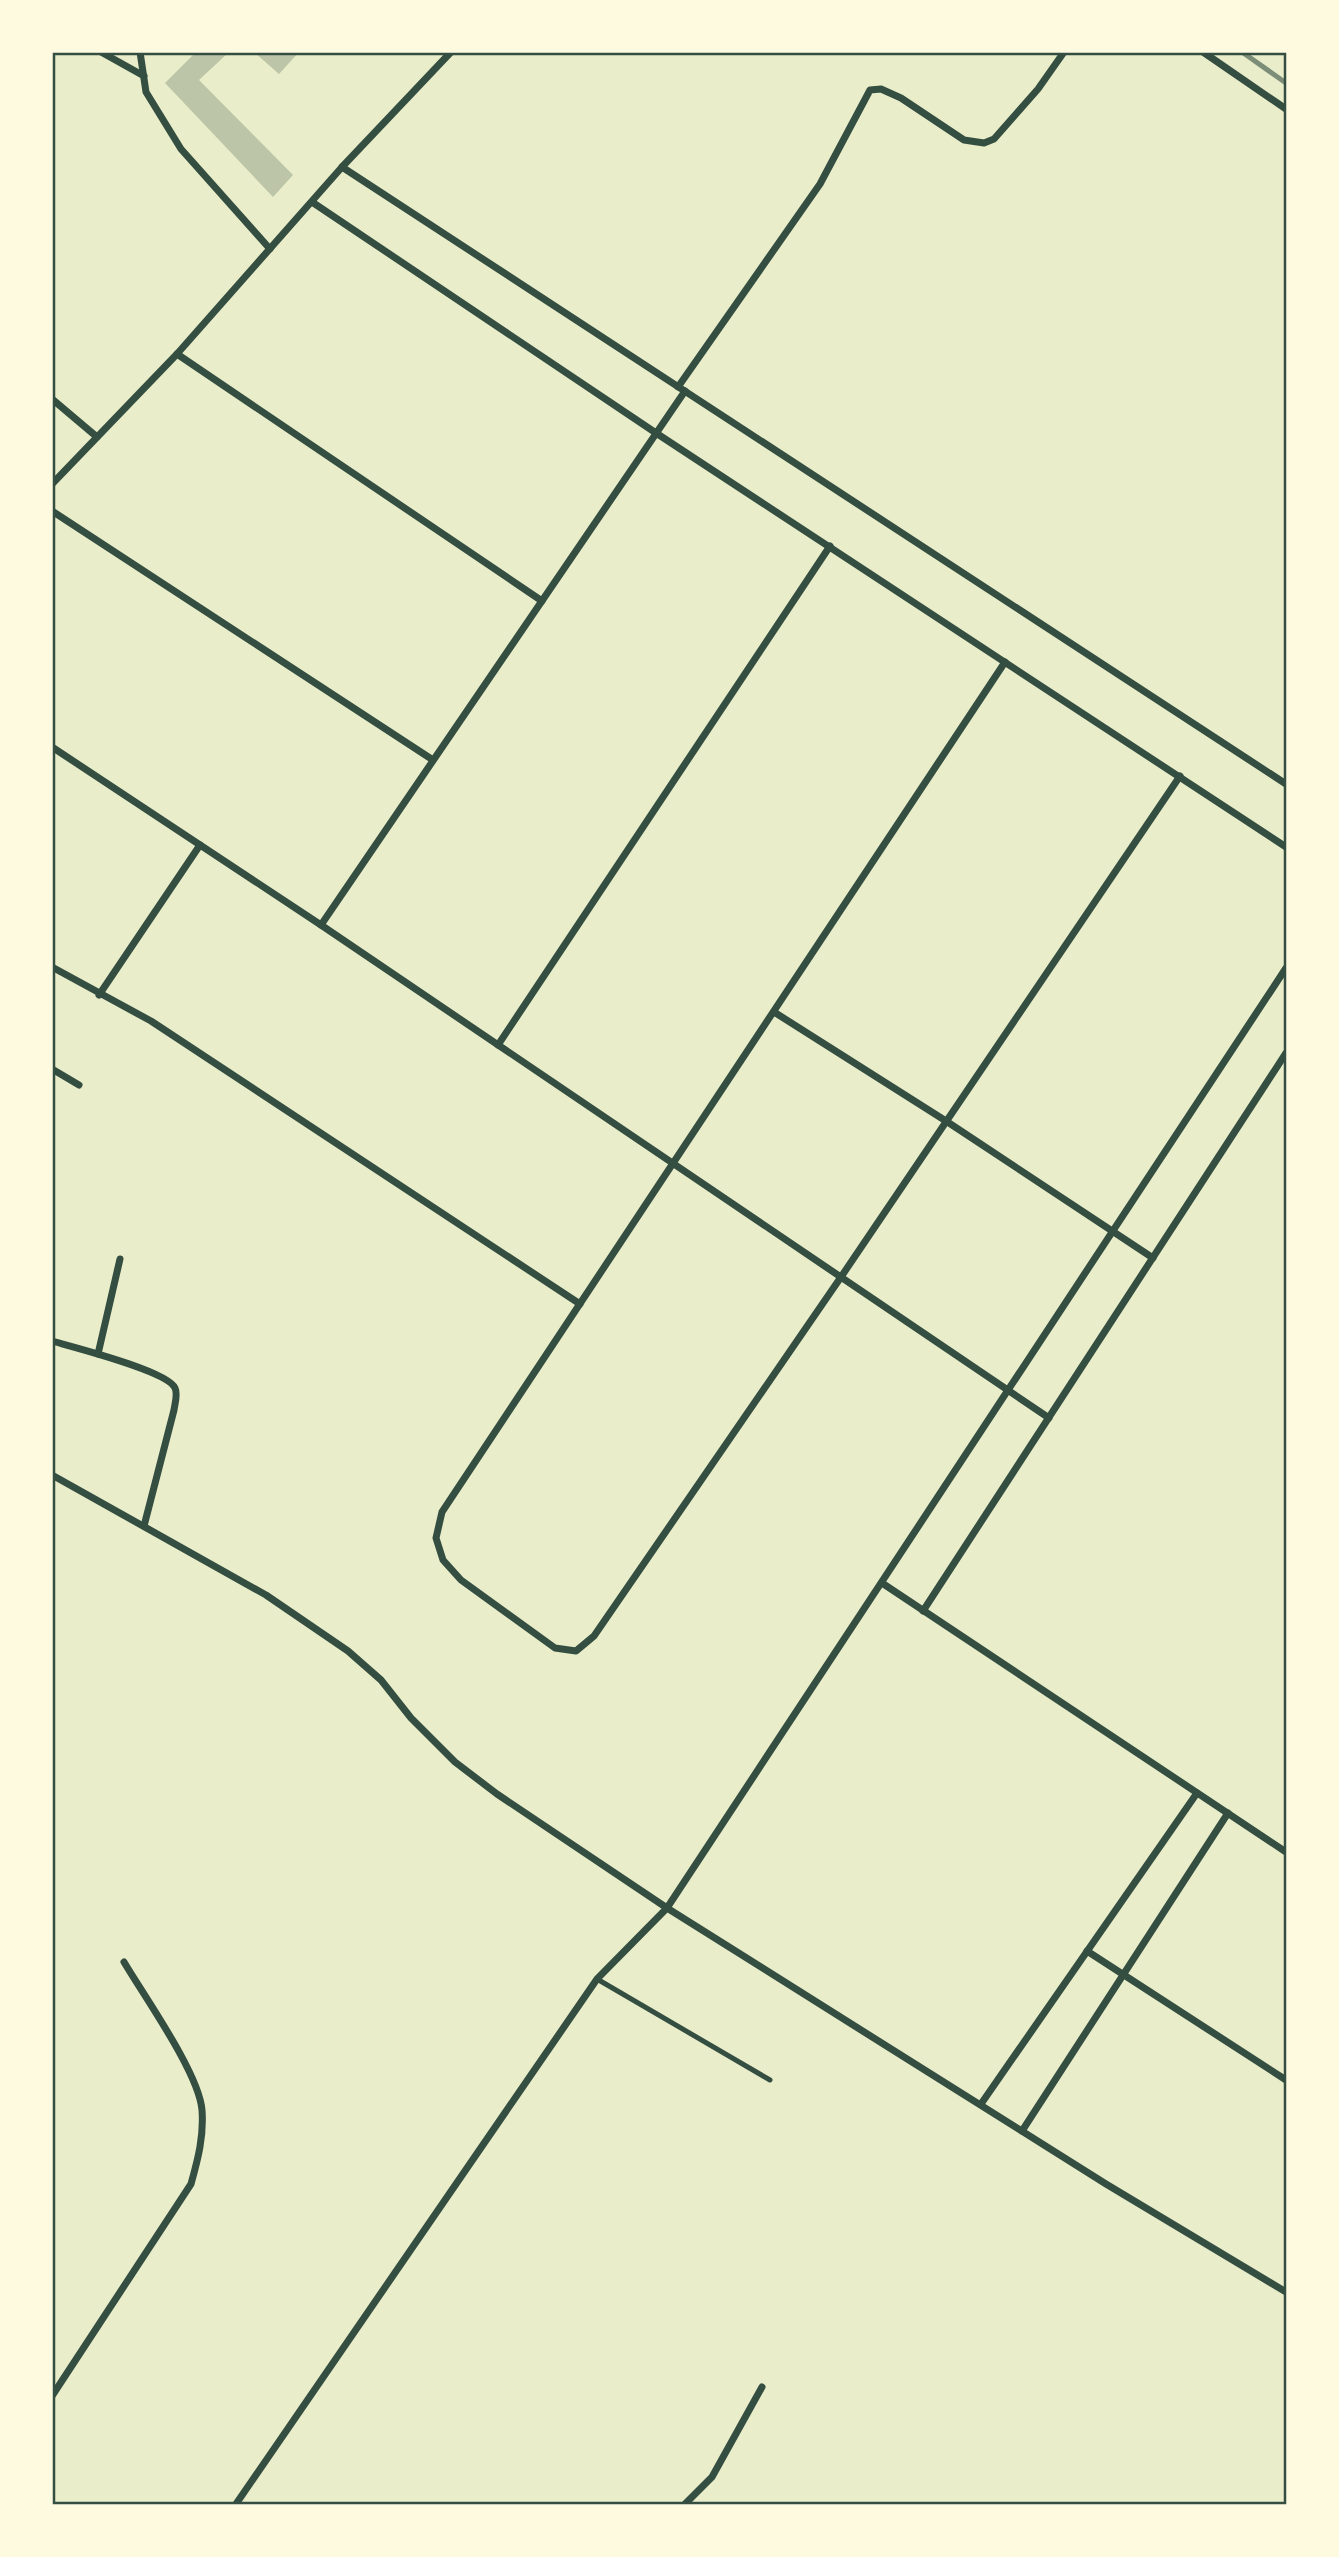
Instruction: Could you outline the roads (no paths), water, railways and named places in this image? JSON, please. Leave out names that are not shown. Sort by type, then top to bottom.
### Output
[{"type":"street","points":[[102,52],[144,76]]},
{"type":"street","points":[[140,52],[146,92],[181,149],[271,248]]},
{"type":"street","points":[[52,484],[177,354],[342,167],[451,52]]},
{"type":"street","points":[[320,925],[656,433],[682,389],[820,184],[870,90],[881,89],[901,98],[964,140],[984,143],[995,139],[1038,89],[1064,52]]},
{"type":"street","points":[[1203,52],[1286,109]]},
{"type":"street","points":[[342,167],[1286,784]]},
{"type":"street","points":[[312,202],[656,433],[1286,847]]},
{"type":"street","points":[[177,354],[542,601]]},
{"type":"street","points":[[52,399],[97,437]]},
{"type":"street","points":[[52,511],[433,760]]},
{"type":"street","points":[[498,1045],[830,546]]},
{"type":"street","points":[[1005,662],[442,1512],[436,1538],[443,1560],[461,1580],[555,1648],[576,1651],[594,1636],[841,1278],[1180,776]]},
{"type":"street","points":[[52,747],[1049,1418]]},
{"type":"street","points":[[99,995],[200,845]]},
{"type":"street","points":[[52,967],[151,1021],[580,1304]]},
{"type":"street","points":[[236,2504],[597,1979],[667,1908],[1286,968]]},
{"type":"street","points":[[774,1012],[946,1121],[1153,1258]]},
{"type":"street","points":[[923,1611],[1286,1053]]},
{"type":"street","points":[[52,1069],[79,1086]]},
{"type":"street","points":[[98,1354],[120,1259]]},
{"type":"street","points":[[52,1341],[167,1379],[175,1386],[174,1410],[144,1526]]},
{"type":"street","points":[[52,1475],[266,1595],[348,1651],[381,1680],[411,1717],[455,1762],[497,1794],[667,1908],[1106,2184],[1286,2292]]},
{"type":"street","points":[[882,1583],[1286,1852]]},
{"type":"street","points":[[981,2104],[1197,1793]]},
{"type":"street","points":[[1022,2131],[1228,1813]]},
{"type":"street","points":[[1087,1951],[1286,2080]]},
{"type":"street","points":[[52,2396],[191,2184],[201,2145],[202,2107],[190,2073],[124,1962]]},
{"type":"street","points":[[685,2504],[712,2477],[762,2387]]},
{"type":"lane","points":[[597,1979],[770,2080]]},
{"type":"railway","points":[[1242,52],[1286,83]]}]
